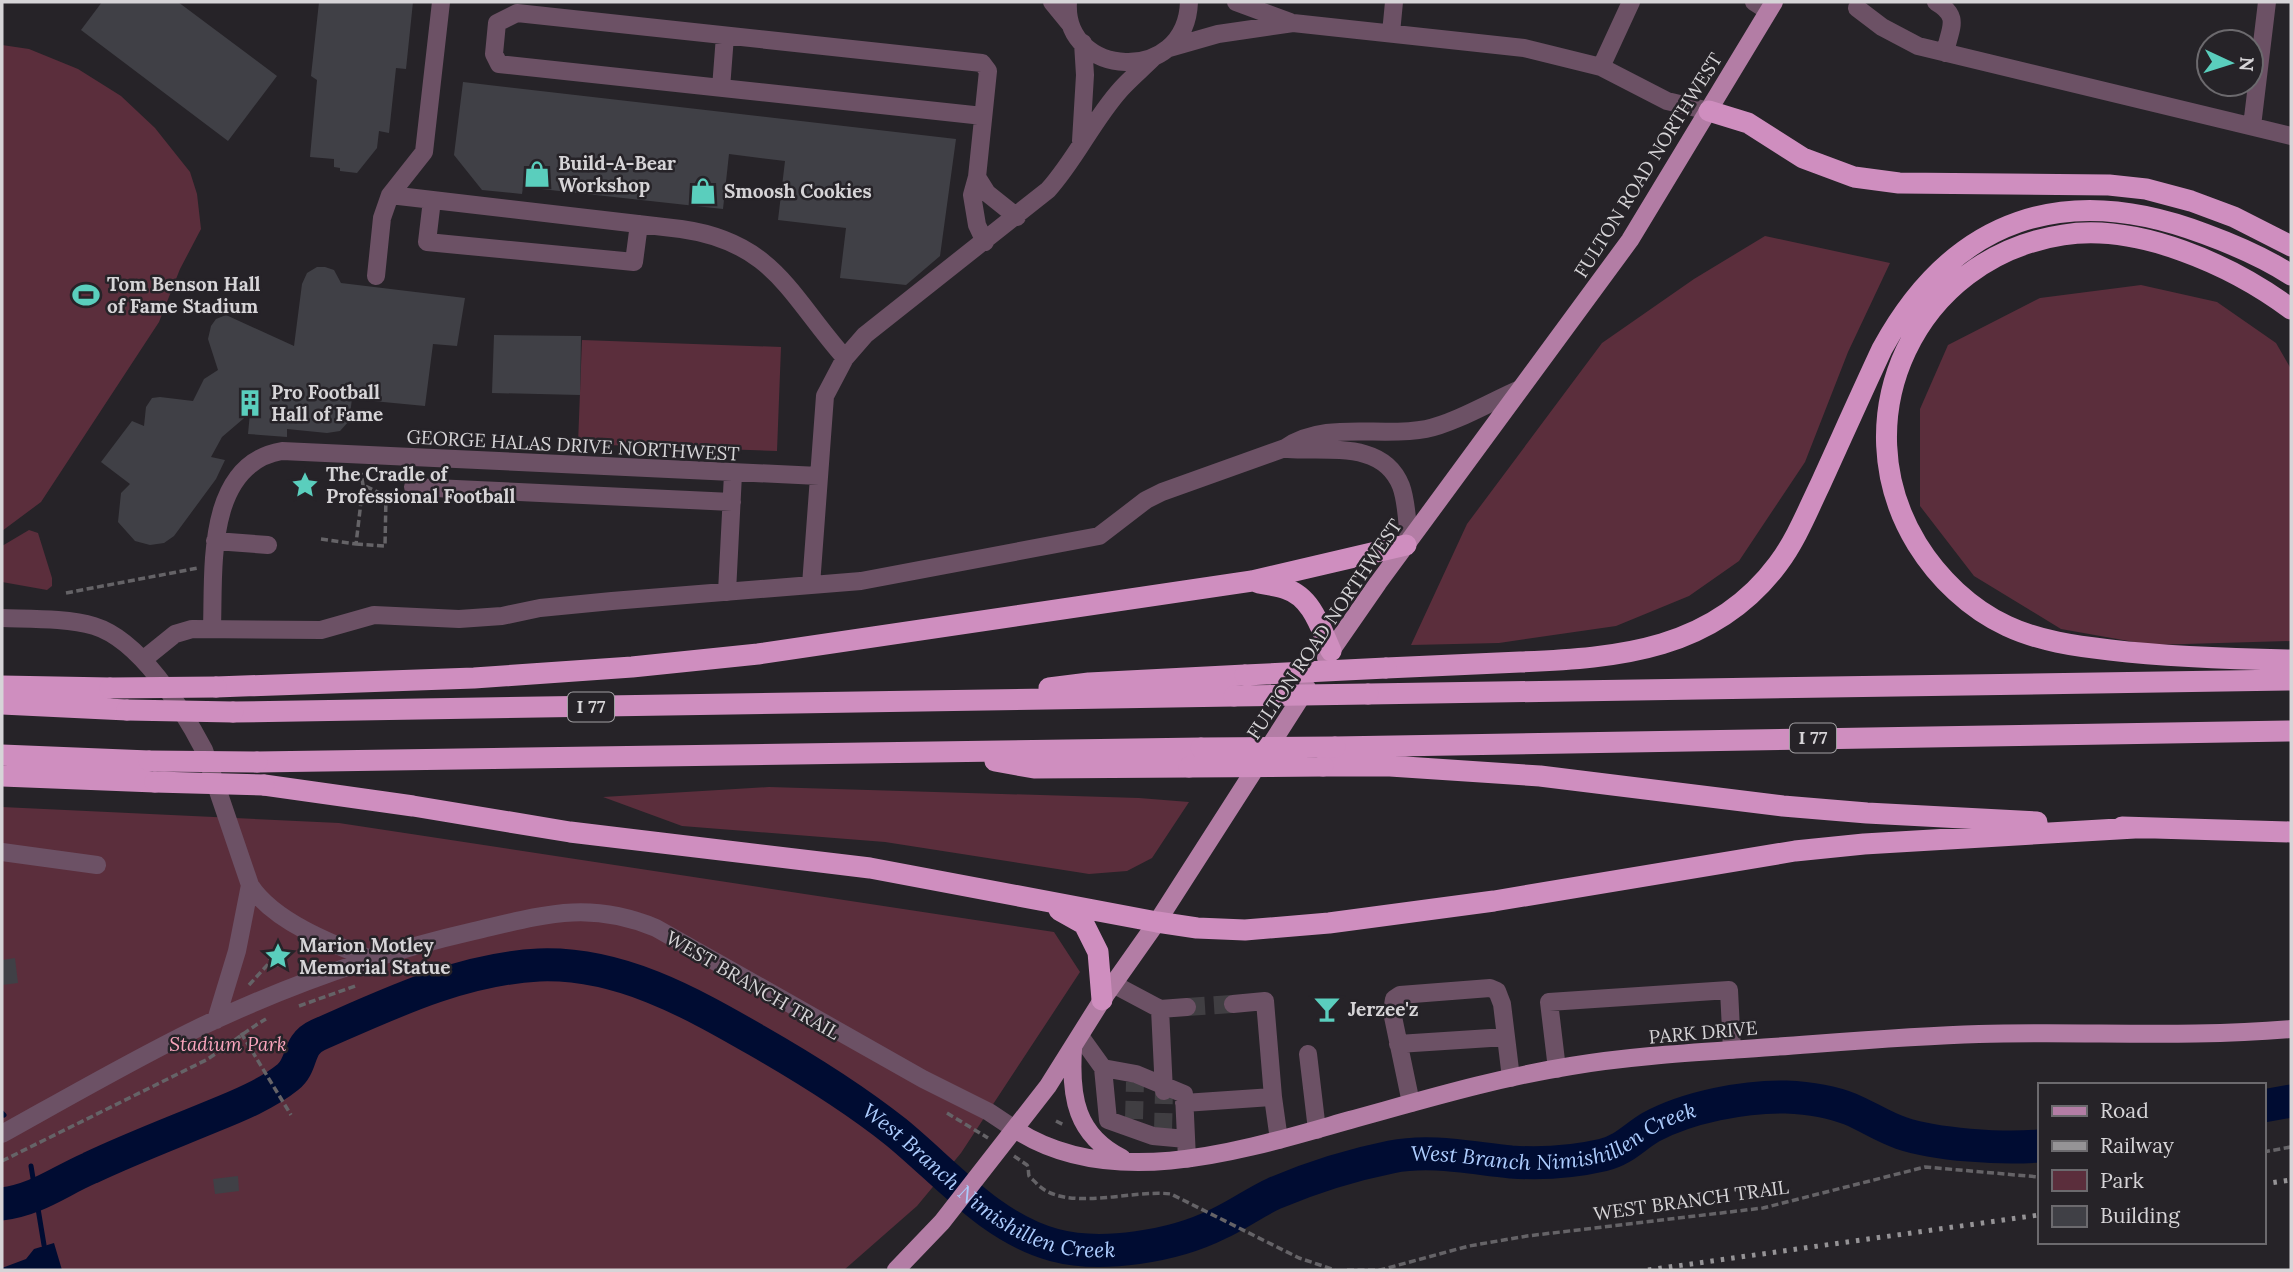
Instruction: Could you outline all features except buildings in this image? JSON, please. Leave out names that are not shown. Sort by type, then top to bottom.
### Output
[{"type":"highway","points":[[1709,111],[1748,123],[1803,158],[1854,177],[1899,183],[2109,184],[2146,189],[2191,201],[2234,217],[2291,246]]},
{"type":"highway","points":[[950,701],[1089,682],[1560,660],[1622,654],[1676,640],[1703,629],[1751,596],[1789,548],[1882,349],[1899,319],[1918,292],[1961,253],[2008,226],[2056,212],[2139,214],[2176,223],[2234,245],[2291,275]]},
{"type":"highway","points":[[2291,309],[2210,262],[2156,243],[2105,233],[2065,234],[2032,241],[2005,251],[1982,264],[1941,297],[1921,321],[1900,364],[1892,391],[1887,420],[1887,448],[1897,503],[1908,530],[1923,554],[1941,576],[1971,604],[2005,625],[2042,639],[2083,647],[2159,656],[2291,660]]},
{"type":"highway","points":[[2,686],[216,687],[474,678],[644,666],[858,640],[1252,581],[1408,543]]},
{"type":"highway","points":[[1252,581],[1289,589],[1308,605],[1318,620],[1331,651]]},
{"type":"highway","name":"I 77","points":[[2,704],[233,712],[2291,680]]},
{"type":"highway","name":"I 77","points":[[2,755],[257,762],[2291,731]]},
{"type":"highway","points":[[945,752],[1034,768],[1390,766],[1460,770],[1540,776],[1783,806],[1867,813],[2135,828],[2291,832]]},
{"type":"highway","points":[[2,776],[264,785],[570,832],[870,868],[1157,922],[1198,928],[1245,930],[1329,923],[1521,897],[1795,851],[1864,844],[2135,828]]},
{"type":"highway","points":[[1042,901],[1084,924],[1098,952],[1108,992]]},
{"type":"main road","name":"FULTON ROAD NORTHWEST","points":[[896,1270],[942,1223],[1016,1130],[1157,922],[1331,651],[1630,240],[1709,111],[1765,5]]},
{"type":"main road","name":"PARK DRIVE","points":[[1016,1130],[1036,1143],[1086,1157],[1129,1161],[1187,1159],[1213,1156],[1279,1140],[1511,1078],[1664,1055],[1976,1034],[2222,1033],[2291,1029]]},
{"type":"main road","points":[[1077,1042],[1074,1088],[1077,1110],[1085,1127],[1107,1150],[1129,1161]]},
{"type":"street","points":[[376,276],[382,218],[390,195],[424,152],[441,2]]},
{"type":"street","points":[[1052,2],[1083,43],[1097,55],[1115,62],[1135,64],[1153,58]]},
{"type":"street","points":[[1068,2],[1072,27]]},
{"type":"street","points":[[1169,48],[1181,33],[1188,15],[1189,2]]},
{"type":"street","points":[[1236,2],[1293,23]]},
{"type":"street","points":[[1391,33],[1394,2]]},
{"type":"street","points":[[1601,67],[1631,2]]},
{"type":"street","points":[[1936,2],[1949,10],[1952,17],[1945,53]]},
{"type":"street","points":[[2252,127],[2267,2]]},
{"type":"street","points":[[1857,8],[1882,27],[1918,46],[2291,136]]},
{"type":"street","points":[[983,116],[499,64],[494,54],[497,23],[517,13],[982,63],[988,71],[977,177],[972,195],[977,225],[985,242]]},
{"type":"street","points":[[811,585],[825,396],[845,358],[865,335],[1017,217],[1054,183],[1067,169],[1081,144],[1121,88],[1153,58],[1169,48],[1218,34],[1293,23],[1524,48],[1601,67],[1667,101],[1709,111]]},
{"type":"street","points":[[720,88],[725,36]]},
{"type":"street","points":[[1081,144],[1085,75],[1083,43]]},
{"type":"street","points":[[977,177],[987,193],[1017,217]]},
{"type":"street","points":[[390,195],[697,231],[731,242],[759,258],[785,281],[822,333],[845,358]]},
{"type":"street","points":[[432,200],[427,242],[634,262],[639,224]]},
{"type":"street","points":[[144,659],[175,634],[192,629],[321,630],[374,615],[459,619],[502,616],[540,608],[861,581],[1099,536],[1146,500],[1162,492],[1285,448],[1298,439],[1317,435],[1409,432],[1441,425],[1520,389]]},
{"type":"street","points":[[1376,458],[1379,432]]},
{"type":"street","points":[[1285,448],[1339,449],[1376,458],[1392,470],[1402,489],[1408,543]]},
{"type":"street","name":"GEORGE HALAS DRIVE NORTHWEST","points":[[212,628],[215,541],[220,516],[237,478],[266,454],[282,451],[820,476]]},
{"type":"street","points":[[727,592],[733,474]]},
{"type":"street","points":[[413,487],[732,502]]},
{"type":"street","points":[[215,541],[268,545]]},
{"type":"street","points":[[2,618],[93,625],[116,635],[144,659],[204,750],[250,886],[257,896],[320,939],[371,959]]},
{"type":"street","points":[[2,852],[97,866]]},
{"type":"street","points":[[216,1020],[237,951],[250,886]]},
{"type":"street","points":[[2,1134],[216,1020],[371,959],[430,942],[566,912],[594,912],[632,918],[656,928],[923,1079],[985,1110],[1016,1130]]},
{"type":"street","points":[[1411,1104],[1392,1012],[1394,999],[1400,995],[1490,988],[1497,991],[1502,1004],[1511,1078]]},
{"type":"street","points":[[1557,1069],[1549,1002],[1728,990],[1732,1050]]},
{"type":"street","points":[[1108,992],[1160,1009],[1187,1007]]},
{"type":"street","points":[[1233,1003],[1265,1001],[1279,1140]]},
{"type":"street","points":[[1160,1009],[1164,1088]]},
{"type":"street","points":[[1398,1044],[1506,1037]]},
{"type":"street","points":[[1077,1042],[1103,1068],[1184,1094],[1187,1159]]},
{"type":"street","points":[[1308,1054],[1317,1130]]},
{"type":"street","points":[[1103,1068],[1108,1120],[1134,1124],[1186,1139]]},
{"type":"street","points":[[1184,1103],[1273,1097]]},
{"type":"path","points":[[356,544],[363,485],[361,473]]},
{"type":"path","points":[[321,539],[385,546],[386,496],[363,485]]},
{"type":"path","points":[[66,593],[193,570]]},
{"type":"path","points":[[248,986],[271,961],[272,952],[277,950],[283,953],[284,960],[281,964],[276,965],[271,961]]},
{"type":"path","points":[[296,1007],[359,984]]},
{"type":"path","points":[[2,1161],[205,1060],[271,1016]]},
{"type":"path","points":[[242,1033],[291,1115]]},
{"type":"path","points":[[938,1108],[977,1131]]},
{"type":"path","points":[[1056,1121],[1064,1125]]},
{"type":"path","points":[[2265,1152],[2291,1147]]},
{"type":"path","points":[[1027,1165],[1029,1175],[1046,1192],[1062,1198],[1158,1192],[1178,1197],[1299,1258],[1335,1270]]},
{"type":"path","name":"WEST BRANCH TRAIL","points":[[1347,1270],[1380,1270],[1469,1245],[1527,1236],[1763,1208],[1925,1167],[2038,1177]]},
{"type":"green space","name":"Tom Benson Hall of Fame Stadium","points":[[2,45],[29,49],[78,69],[121,96],[155,128],[190,172],[197,194],[201,229],[180,269],[159,322],[41,502],[2,531]]},
{"type":"green space","points":[[1765,236],[1890,263],[1848,352],[1805,462],[1739,561],[1689,596],[1616,626],[1499,643],[1411,645],[1467,524],[1602,343],[1694,279]]},
{"type":"green space","points":[[2141,285],[2217,302],[2276,343],[2291,369],[2291,641],[2151,645],[2061,629],[1974,576],[1920,506],[1920,409],[1948,345],[2040,298]]},
{"type":"green space","points":[[582,340],[781,347],[777,451],[578,444]]},
{"type":"green space","points":[[29,530],[38,533],[52,578],[52,586],[47,590],[2,582],[2,546]]},
{"type":"green space","points":[[769,787],[1139,798],[1189,802],[1152,858],[1127,871],[1089,874],[885,842],[682,826],[603,797]]},
{"type":"green space","name":"Stadium Park","points":[[2,807],[339,823],[1054,932],[1080,972],[961,1153],[917,1206],[844,1270],[2,1270]]},
{"type":"water","points":[[54,1243],[62,1270],[2,1270],[26,1259],[34,1249]]},
{"type":"waterway","name":"West Branch Nimishillen Creek","points":[[2,1204],[37,1194],[105,1161],[262,1094],[293,1072],[306,1044],[318,1035],[398,1000],[453,981],[481,973],[539,965],[569,966],[625,977],[706,1012],[828,1083],[896,1132],[970,1197],[1010,1226],[1031,1237],[1073,1249],[1138,1248],[1181,1238],[1233,1217],[1289,1187],[1391,1157],[1436,1154],[1534,1163],[1603,1155],[1623,1147],[1666,1120],[1699,1108],[1753,1098],[1786,1097],[1827,1102],[1850,1109],[1901,1133],[1932,1141],[2007,1147],[2038,1146]]},
{"type":"waterway","name":"West Branch Nimishillen Creek","points":[[2265,1106],[2291,1101]]},
{"type":"waterway","points":[[31,1166],[44,1245]]},
{"type":"tunnel","points":[[1187,1007],[1233,1004]]},
{"type":"tunnel","points":[[1134,1119],[1135,1082]]},
{"type":"tunnel","points":[[1163,1131],[1164,1091]]},
{"type":"railway","points":[[2265,1184],[2291,1180]]},
{"type":"railway","points":[[1648,1270],[2038,1215]]},
{"type":"place","name":"Build-A-Bear Workshop","points":[[537,174]]},
{"type":"place","name":"Smoosh Cookies","points":[[703,191]]},
{"type":"place","name":"Tom Benson Hall of Fame Stadium","points":[[86,295]]},
{"type":"place","name":"Pro Football Hall of Fame","points":[[250,403]]},
{"type":"place","name":"The Cradle of Professional Football","points":[[305,485]]},
{"type":"place","name":"Marion Motley Memorial Statue","points":[[278,956]]},
{"type":"place","name":"Jerzee'z","points":[[1327,1009]]}]
